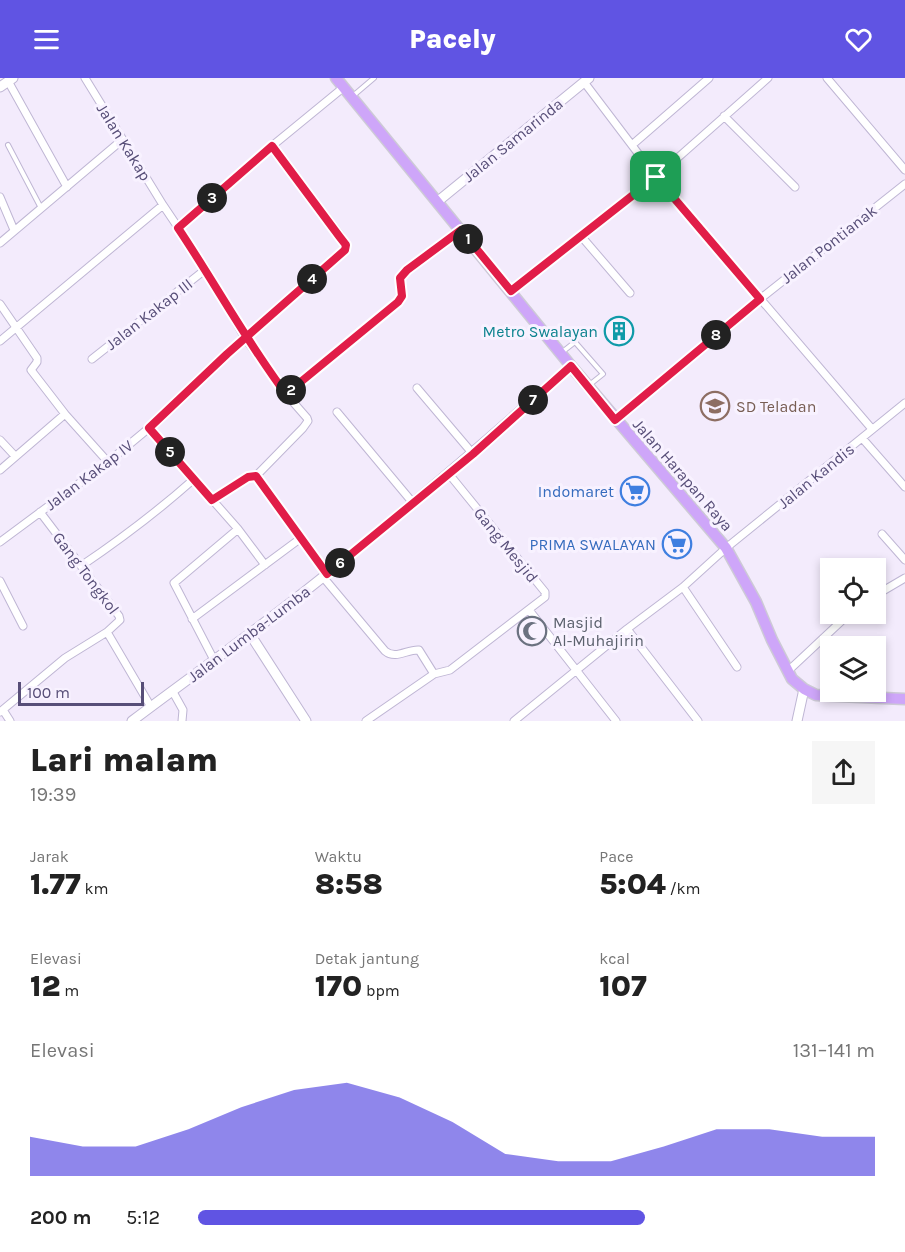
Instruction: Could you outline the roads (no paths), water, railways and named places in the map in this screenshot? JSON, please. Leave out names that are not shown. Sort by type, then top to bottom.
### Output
[{"type":"main road","name":"Jalan Harapan Raya","points":[[336,78],[615,420],[726,548],[756,602],[792,679],[804,689]]},
{"type":"main road","points":[[804,689],[816,695],[905,699]]},
{"type":"street","name":"Jalan Kakap","points":[[85,78],[163,206],[206,269],[245,338],[308,421],[303,429],[256,476]]},
{"type":"street","points":[[632,146],[709,78]]},
{"type":"street","points":[[511,291],[656,177],[768,78]]},
{"type":"street","points":[[827,78],[905,170]]},
{"type":"street","points":[[586,80],[656,177],[872,429]]},
{"type":"street","name":"Jalan Samarinda","points":[[437,202],[586,80]]},
{"type":"street","points":[[7,82],[67,187]]},
{"type":"street","points":[[178,228],[344,87]]},
{"type":"street","points":[[724,116],[795,187]]},
{"type":"street","points":[[0,243],[122,140]]},
{"type":"street","name":"Jalan Kakap IV","points":[[0,542],[108,462],[149,428],[245,338],[345,250],[346,245],[272,146]]},
{"type":"street","name":"Jalan Pontianak","points":[[615,420],[760,299],[905,184]]},
{"type":"street","points":[[0,197],[14,230]]},
{"type":"street","points":[[0,341],[163,206]]},
{"type":"street","points":[[286,394],[398,302],[402,296],[400,278],[407,270],[461,230]]},
{"type":"street","points":[[581,236],[630,293]]},
{"type":"street","name":"Jalan Kakap III","points":[[92,359],[206,269]]},
{"type":"street","points":[[0,304],[37,358],[31,370],[65,414],[108,462]]},
{"type":"street","name":"Jalan Lumba-Lumba","points":[[132,721],[250,634],[325,575],[473,454],[571,366]]},
{"type":"street","points":[[417,388],[473,454]]},
{"type":"street","name":"Jalan Kandis","points":[[514,721],[627,629],[683,587],[726,548],[905,403]]},
{"type":"street","points":[[337,412],[413,503]]},
{"type":"street","points":[[0,470],[65,414]]},
{"type":"street","points":[[149,428],[238,529],[265,565]]},
{"type":"street","points":[[862,438],[905,487]]},
{"type":"street","points":[[0,440],[15,456]]},
{"type":"street","name":"Gang Mesjid","points":[[449,474],[545,592],[543,601],[529,610],[616,721]]},
{"type":"street","points":[[212,500],[248,477],[256,476],[325,575],[385,651],[396,656],[419,650],[434,674]]},
{"type":"street","points":[[81,566],[167,504],[194,479]]},
{"type":"street","name":"Gang Tongkol","points":[[1,711],[64,658],[107,632],[120,620],[40,512]]},
{"type":"street","points":[[214,660],[174,583],[238,529]]},
{"type":"street","points":[[882,534],[905,560]]},
{"type":"street","points":[[192,619],[301,538]]},
{"type":"street","points":[[886,589],[905,578]]},
{"type":"street","points":[[0,581],[23,626]]},
{"type":"street","points":[[683,587],[736,667]]},
{"type":"street","points":[[366,721],[434,674],[450,670],[529,610]]},
{"type":"street","points":[[788,671],[838,624]]},
{"type":"street","points":[[627,629],[698,721]]},
{"type":"street","name":"Gang Tongkol","points":[[107,632],[151,707]]},
{"type":"street","points":[[250,634],[306,721]]},
{"type":"street","points":[[797,721],[804,689]]},
{"type":"street","name":"Jalan Lumba-Lumba","points":[[173,692],[183,711],[182,721]]},
{"type":"street","points":[[1,711],[10,721]]},
{"type":"lane","points":[[352,97],[374,78]]},
{"type":"lane","points":[[8,145],[42,208]]},
{"type":"lane","points":[[561,354],[575,342],[603,374],[588,387]]},
{"type":"place","name":"Metro Swalayan","points":[[619,331]]},
{"type":"place","name":"SD Teladan","points":[[715,406]]},
{"type":"place","name":"Indomaret","points":[[635,491]]},
{"type":"place","name":"PRIMA SWALAYAN","points":[[677,544]]},
{"type":"place","name":"Masjid Al-Muhajirin","points":[[532,631]]}]
